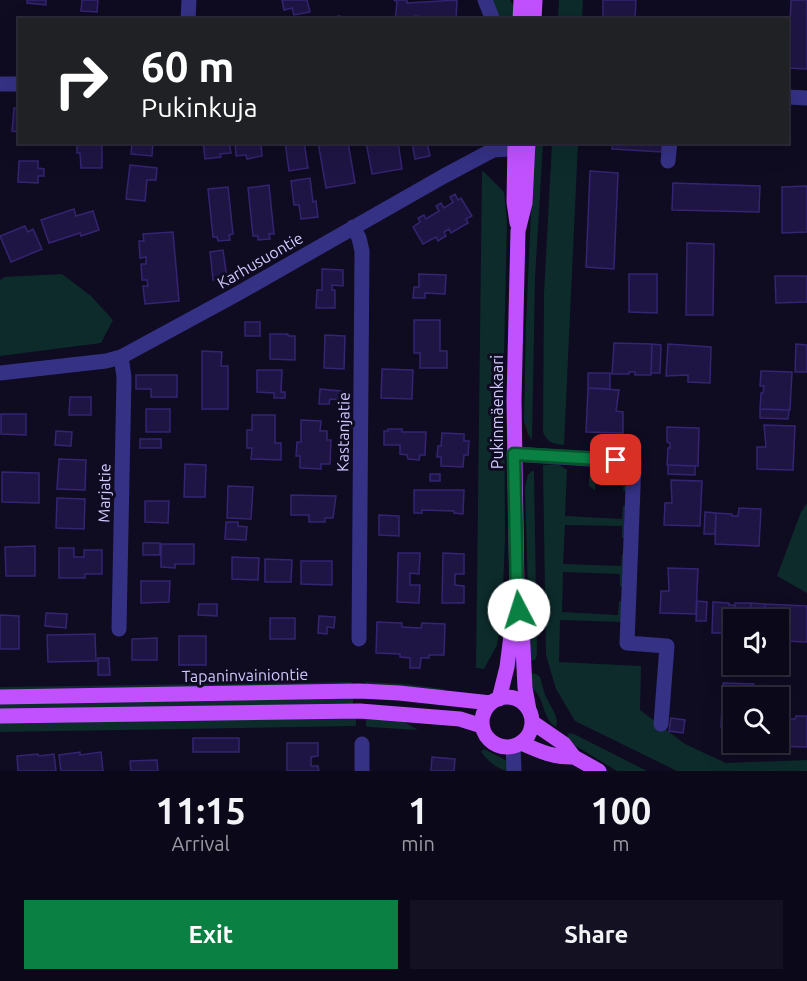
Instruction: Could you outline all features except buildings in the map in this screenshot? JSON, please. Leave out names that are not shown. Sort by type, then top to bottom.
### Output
[{"type":"main road","points":[[520,18],[521,0]]},
{"type":"main road","points":[[534,18],[535,0]]},
{"type":"main road","name":"Pukinmäenkaari","points":[[521,145],[525,203],[518,231],[514,454],[517,594],[522,626],[525,688],[530,716]]},
{"type":"main road","name":"Pukinmäenkaari","points":[[482,726],[483,716],[495,701],[507,667],[517,594]]},
{"type":"main road","name":"Tapaninvainiontie","points":[[0,697],[360,691],[495,701]]},
{"type":"main road","points":[[495,701],[516,699],[523,703],[530,716],[564,744],[574,757],[599,771]]},
{"type":"main road","points":[[0,716],[360,711],[460,719],[482,726],[485,734],[494,744],[504,747],[517,745],[562,758],[574,757]]},
{"type":"main road","points":[[517,745],[527,737],[530,716]]},
{"type":"street","points":[[188,18],[189,0]]},
{"type":"street","points":[[485,0],[492,18]]},
{"type":"street","points":[[0,84],[18,84]]},
{"type":"street","points":[[789,97],[807,98]]},
{"type":"street","points":[[668,160],[670,144]]},
{"type":"street","name":"Karhusuontie","points":[[0,373],[106,361],[121,357],[493,150],[521,145]]},
{"type":"street","name":"Kastanjatie","points":[[353,227],[362,251],[359,639]]},
{"type":"street","name":"Marjatie","points":[[119,629],[123,377],[121,357]]},
{"type":"street","points":[[514,454],[634,462],[627,643],[667,645],[661,724]]},
{"type":"street","points":[[362,744],[362,771]]},
{"type":"street","points":[[514,771],[517,745]]},
{"type":"green space","points":[[492,0],[510,0],[514,7],[515,18],[501,18]]},
{"type":"green space","points":[[559,0],[583,0],[582,18],[558,18]]},
{"type":"green space","points":[[534,144],[543,144],[535,279],[532,440],[524,421]]},
{"type":"green space","points":[[552,144],[578,144],[564,445],[551,442],[543,432],[544,294]]},
{"type":"green space","points":[[482,170],[504,192],[507,221],[504,356],[505,538],[502,614],[497,645],[484,669],[476,668]]},
{"type":"green space","points":[[62,274],[91,296],[113,320],[101,343],[0,356],[0,280],[4,277]]},
{"type":"green space","points":[[558,464],[567,470],[565,516],[622,519],[623,506],[625,506],[624,538],[622,538],[622,526],[565,525],[563,564],[621,566],[623,554],[622,586],[620,587],[620,574],[563,572],[562,612],[618,615],[619,601],[622,602],[623,622],[560,620],[559,662],[641,666],[640,710],[685,744],[726,763],[807,760],[807,771],[677,771],[575,721],[556,689],[546,655],[543,465]]},
{"type":"green space","points":[[598,467],[627,470],[626,491],[623,491],[624,478],[596,478],[595,490],[589,486],[591,472]]},
{"type":"green space","points":[[534,471],[537,654],[535,660],[530,661],[525,487],[528,475]]},
{"type":"green space","points":[[807,503],[807,593],[777,576],[801,512]]},
{"type":"green space","points":[[530,673],[540,677],[545,695],[555,714],[556,727],[548,719],[540,698],[533,689]]},
{"type":"green space","points":[[351,682],[353,686],[0,692],[0,687]]},
{"type":"green space","points":[[365,682],[404,684],[444,689],[445,691],[365,686]]},
{"type":"green space","points":[[353,697],[353,706],[0,713],[0,703]]},
{"type":"green space","points":[[356,718],[354,726],[0,732],[0,722]]},
{"type":"green space","points":[[366,719],[401,720],[418,730],[369,727],[366,726]]},
{"type":"green space","points":[[569,733],[647,771],[617,771],[566,740]]},
{"type":"green space","points":[[484,749],[505,760],[507,771],[489,761],[481,752]]},
{"type":"route","points":[[519,610],[514,454],[616,460]]}]
